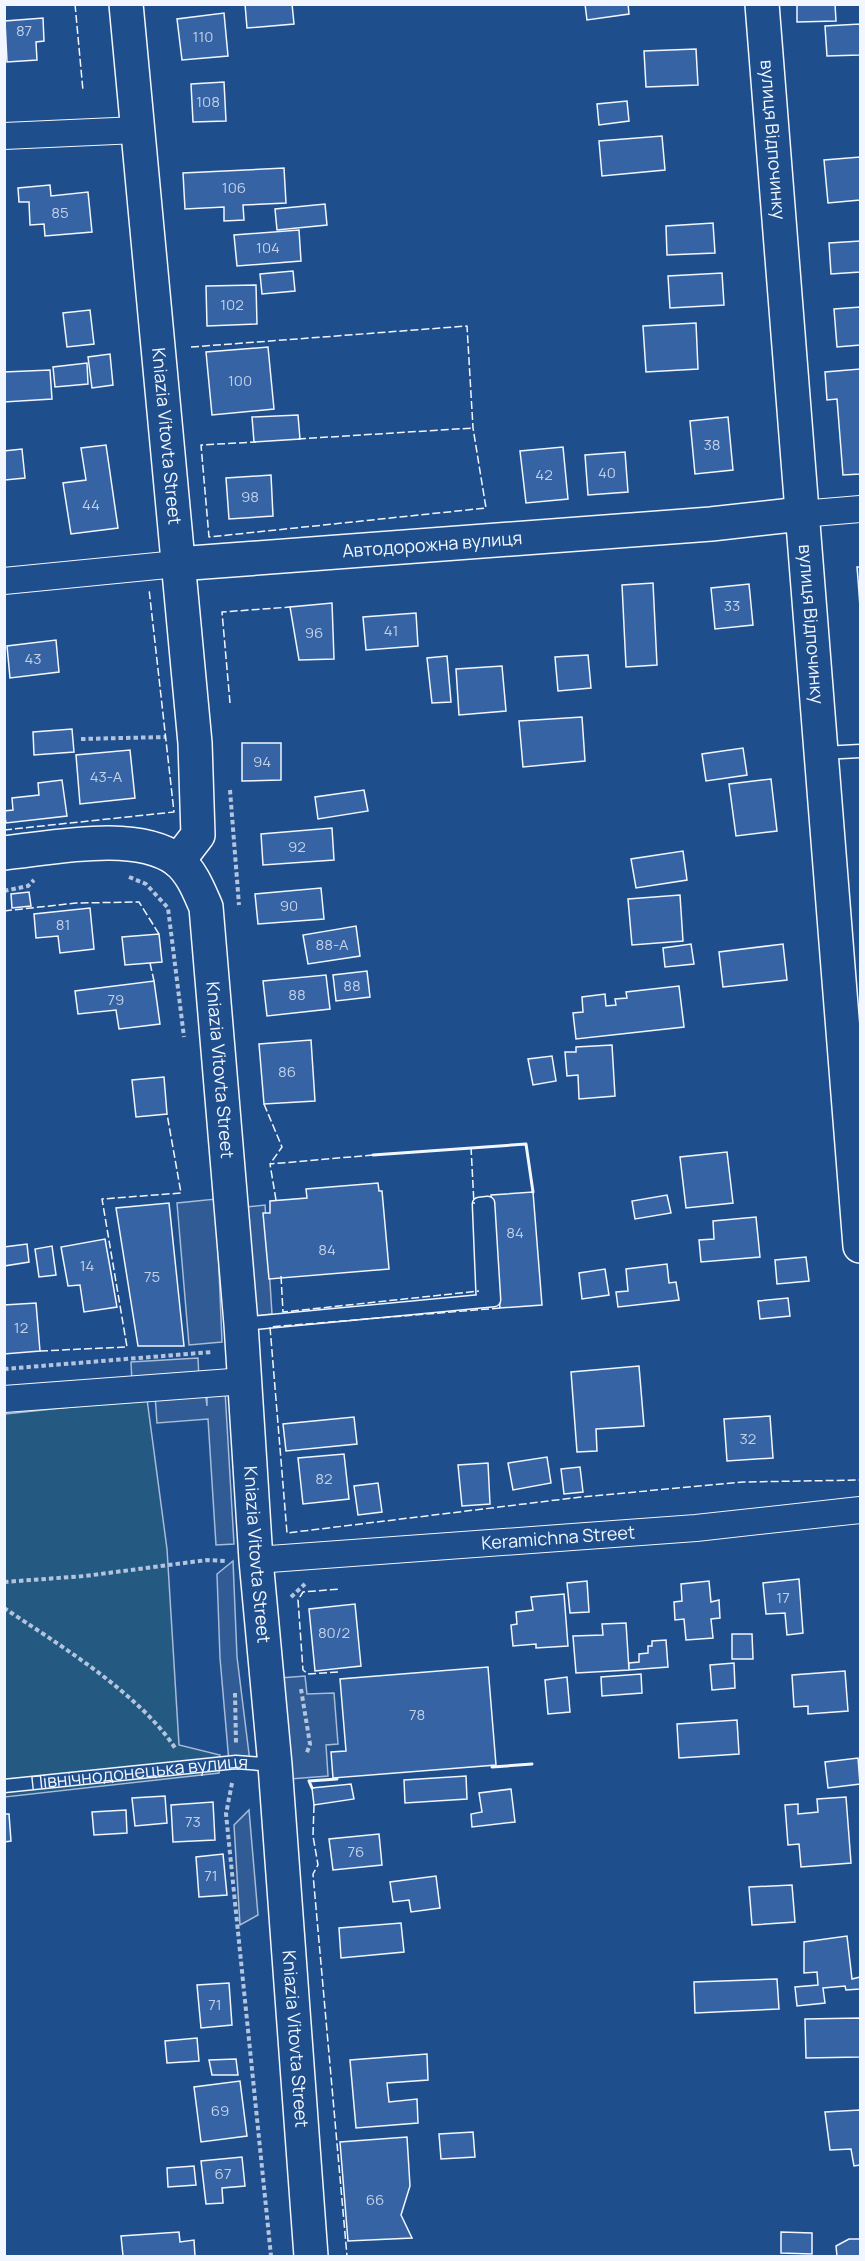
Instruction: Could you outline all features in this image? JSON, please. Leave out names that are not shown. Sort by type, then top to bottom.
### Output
[{"type":"street","name":"Kniazia Vitovta Street","points":[[126,4],[195,743],[198,834],[178,861]]},
{"type":"street","name":"вулиця Відпочинку","points":[[762,4],[861,1246]]},
{"type":"street","points":[[4,136],[137,130]]},
{"type":"street","name":"Автодорожна вулиця","points":[[4,581],[177,564],[711,524],[861,509]]},
{"type":"street","name":"Kniazia Vitovta Street","points":[[4,853],[93,844],[138,844],[178,861],[194,879],[206,907],[241,1324],[230,1382],[245,1561],[289,1764],[311,2256]]},
{"type":"street","points":[[4,1399],[230,1382]]},
{"type":"street","name":"Keramichna Street","points":[[245,1561],[696,1528],[861,1510]]},
{"type":"lane","points":[[822,753],[861,751]]},
{"type":"lane","points":[[241,1324],[494,1300],[488,1203],[479,1204],[483,1301]]},
{"type":"lane","name":"Північнодонецька вулиця","points":[[4,1786],[236,1762],[289,1764]]},
{"type":"path","points":[[81,739],[176,737]]},
{"type":"path","points":[[147,884],[168,908],[184,1043]]},
{"type":"path","points":[[211,1340],[212,1352],[230,1382]]},
{"type":"path","points":[[4,1369],[212,1352]]},
{"type":"path","points":[[289,1600],[334,1555]]},
{"type":"path","points":[[4,1582],[85,1576],[207,1560],[245,1561]]},
{"type":"path","points":[[4,1608],[68,1650],[126,1695],[177,1752]]},
{"type":"path","points":[[289,1764],[310,1744],[299,1684]]},
{"type":"path","points":[[236,1762],[226,1814],[271,2256]]},
{"type":"shaded area","points":[[216,1199],[222,1342],[189,1345],[177,1203]]},
{"type":"shaded area","points":[[265,1205],[272,1314],[246,1317],[236,1208]]},
{"type":"shaded area","points":[[198,1358],[199,1380],[132,1384],[131,1362]]},
{"type":"shaded area","points":[[205,1391],[207,1406],[207,1392],[225,1391],[234,1544],[216,1545],[208,1419],[157,1423],[155,1395]]},
{"type":"shaded area","points":[[147,1399],[167,1549],[179,1745],[220,1755],[219,1773],[5,1797],[5,1414]]},
{"type":"shaded area","points":[[233,1561],[237,1657],[250,1762],[229,1762],[220,1658],[217,1574]]},
{"type":"shaded area","points":[[305,1676],[307,1694],[334,1693],[338,1744],[326,1745],[328,1776],[290,1779],[280,1678]]},
{"type":"shaded area","points":[[249,1810],[258,1915],[240,1925],[234,1825]]},
{"type":"building","points":[[245,4],[292,4],[294,24],[247,28]]},
{"type":"building","points":[[585,4],[628,4],[629,14],[587,20]]},
{"type":"building","points":[[797,4],[835,4],[836,21],[797,22]]},
{"type":"building","points":[[224,13],[228,56],[182,60],[177,19]]},
{"type":"building","points":[[43,18],[44,41],[36,42],[37,60],[7,62],[5,21]]},
{"type":"building","points":[[860,24],[860,55],[827,56],[825,26]]},
{"type":"building","points":[[696,49],[698,85],[646,87],[644,51]]},
{"type":"building","points":[[224,82],[226,121],[193,122],[191,84]]},
{"type":"building","points":[[627,101],[629,121],[599,125],[597,104]]},
{"type":"building","points":[[662,136],[665,170],[602,176],[599,141]]},
{"type":"building","points":[[860,157],[860,200],[828,203],[824,160]]},
{"type":"building","points":[[284,168],[286,203],[243,205],[244,220],[224,221],[224,207],[185,209],[183,173]]},
{"type":"building","points":[[50,185],[51,196],[88,192],[92,232],[45,236],[44,224],[30,225],[29,202],[19,202],[18,188]]},
{"type":"building","points":[[325,204],[327,225],[277,230],[275,209]]},
{"type":"building","points":[[713,223],[715,253],[667,255],[666,226]]},
{"type":"building","points":[[299,230],[301,261],[237,266],[234,235]]},
{"type":"building","points":[[860,241],[860,272],[831,274],[829,243]]},
{"type":"building","points":[[293,271],[295,291],[262,294],[260,274]]},
{"type":"building","points":[[722,273],[724,305],[670,308],[668,276]]},
{"type":"building","points":[[256,285],[257,324],[207,326],[206,286]]},
{"type":"building","points":[[860,307],[860,345],[837,347],[834,309]]},
{"type":"building","points":[[90,310],[94,344],[67,347],[63,313]]},
{"type":"building","points":[[696,323],[698,369],[646,372],[643,326]]},
{"type":"building","points":[[268,347],[274,409],[212,415],[206,352]]},
{"type":"building","points":[[110,354],[113,385],[92,388],[88,357]]},
{"type":"building","points":[[87,363],[88,384],[55,387],[53,367]]},
{"type":"building","points":[[860,369],[860,474],[843,475],[837,399],[827,400],[825,372]]},
{"type":"building","points":[[50,370],[52,399],[4,402],[4,372]]},
{"type":"building","points":[[298,415],[300,439],[254,442],[252,417]]},
{"type":"building","points":[[728,417],[733,470],[695,474],[690,421]]},
{"type":"building","points":[[106,445],[118,528],[71,534],[63,483],[86,480],[81,448]]},
{"type":"building","points":[[563,447],[568,499],[526,503],[520,451]]},
{"type":"building","points":[[22,449],[25,478],[5,480],[4,451]]},
{"type":"building","points":[[625,452],[628,492],[588,495],[585,455]]},
{"type":"building","points":[[271,475],[273,516],[229,519],[226,478]]},
{"type":"building","points":[[857,567],[860,567],[860,607],[858,579]]},
{"type":"building","points":[[653,583],[657,665],[626,667],[622,585]]},
{"type":"building","points":[[749,584],[753,625],[715,629],[711,588]]},
{"type":"building","points":[[332,603],[334,659],[299,660],[290,607]]},
{"type":"building","points":[[416,613],[418,646],[366,650],[363,617]]},
{"type":"building","points":[[56,640],[59,672],[10,678],[7,646]]},
{"type":"building","points":[[588,655],[591,688],[558,691],[555,657]]},
{"type":"building","points":[[447,656],[451,702],[432,703],[427,658]]},
{"type":"building","points":[[502,666],[506,711],[459,715],[456,669]]},
{"type":"building","points":[[582,717],[585,761],[523,767],[519,721]]},
{"type":"building","points":[[72,729],[74,752],[34,755],[33,732]]},
{"type":"building","points":[[242,743],[281,743],[281,780],[242,781]]},
{"type":"building","points":[[743,748],[747,775],[706,781],[702,754]]},
{"type":"building","points":[[130,750],[135,798],[80,804],[76,755]]},
{"type":"building","points":[[771,779],[777,831],[736,836],[729,784]]},
{"type":"building","points":[[62,780],[67,816],[6,823],[4,811],[13,810],[12,798],[39,795],[38,783]]},
{"type":"building","points":[[364,790],[368,811],[318,819],[315,797]]},
{"type":"building","points":[[332,828],[334,860],[263,865],[261,834]]},
{"type":"building","points":[[683,851],[687,880],[636,888],[631,859]]},
{"type":"building","points":[[321,888],[324,919],[258,924],[255,894]]},
{"type":"building","points":[[29,892],[31,906],[12,908],[11,894]]},
{"type":"building","points":[[680,895],[683,941],[632,945],[628,899]]},
{"type":"building","points":[[90,908],[94,949],[60,953],[58,936],[36,938],[34,914]]},
{"type":"building","points":[[356,926],[360,956],[308,964],[303,935]]},
{"type":"building","points":[[159,934],[162,962],[125,965],[122,937]]},
{"type":"building","points":[[691,944],[694,964],[665,967],[663,948]]},
{"type":"building","points":[[783,944],[787,980],[723,987],[719,952]]},
{"type":"building","points":[[367,971],[370,997],[336,1001],[333,975]]},
{"type":"building","points":[[326,975],[330,1009],[267,1016],[263,981]]},
{"type":"building","points":[[154,981],[160,1024],[119,1029],[116,1010],[78,1014],[75,991]]},
{"type":"building","points":[[679,986],[684,1027],[576,1039],[573,1013],[583,1012],[582,997],[605,994],[606,1006],[616,1005],[615,999],[627,998],[626,992]]},
{"type":"building","points":[[311,1040],[315,1101],[264,1104],[259,1044]]},
{"type":"building","points":[[612,1045],[615,1096],[579,1099],[578,1075],[567,1076],[565,1052],[576,1052],[576,1047]]},
{"type":"building","points":[[552,1056],[556,1081],[533,1085],[528,1059]]},
{"type":"building","points":[[164,1077],[167,1114],[136,1117],[132,1080]]},
{"type":"building","points":[[727,1152],[733,1203],[686,1208],[680,1157]]},
{"type":"building","points":[[378,1183],[379,1191],[382,1191],[389,1269],[269,1279],[263,1213],[270,1213],[270,1201],[307,1198],[306,1189]]},
{"type":"building","points":[[533,1192],[542,1305],[500,1308],[491,1195]]},
{"type":"building","points":[[667,1195],[671,1213],[635,1219],[632,1201]]},
{"type":"building","points":[[169,1203],[184,1346],[138,1346],[116,1208]]},
{"type":"building","points":[[756,1217],[760,1257],[701,1262],[699,1240],[714,1239],[713,1221]]},
{"type":"building","points":[[105,1239],[117,1307],[84,1312],[80,1285],[68,1286],[61,1247]]},
{"type":"building","points":[[27,1244],[29,1262],[4,1266],[4,1247]]},
{"type":"building","points":[[52,1246],[56,1275],[39,1277],[35,1249]]},
{"type":"building","points":[[806,1257],[809,1281],[777,1284],[775,1260]]},
{"type":"building","points":[[667,1264],[669,1283],[676,1282],[679,1300],[618,1307],[616,1292],[628,1291],[626,1269]]},
{"type":"building","points":[[605,1269],[609,1295],[582,1299],[579,1273]]},
{"type":"building","points":[[788,1298],[790,1316],[760,1319],[758,1301]]},
{"type":"building","points":[[36,1303],[40,1351],[4,1354],[4,1305]]},
{"type":"building","points":[[639,1366],[644,1426],[596,1429],[597,1451],[577,1452],[571,1372]]},
{"type":"building","points":[[770,1416],[773,1458],[727,1461],[724,1419]]},
{"type":"building","points":[[354,1417],[357,1444],[286,1451],[283,1424]]},
{"type":"building","points":[[344,1454],[349,1499],[303,1504],[298,1458]]},
{"type":"building","points":[[547,1457],[551,1483],[513,1490],[508,1463]]},
{"type":"building","points":[[488,1463],[490,1504],[462,1506],[458,1465]]},
{"type":"building","points":[[580,1467],[583,1492],[564,1494],[561,1469]]},
{"type":"building","points":[[378,1483],[382,1512],[358,1515],[354,1486]]},
{"type":"building","points":[[799,1579],[803,1633],[787,1635],[785,1613],[766,1614],[763,1583]]},
{"type":"building","points":[[587,1581],[589,1612],[570,1613],[567,1583]]},
{"type":"building","points":[[709,1581],[711,1602],[719,1600],[720,1618],[711,1619],[713,1638],[686,1640],[684,1619],[675,1620],[674,1602],[682,1601],[681,1584]]},
{"type":"building","points":[[564,1594],[568,1646],[536,1648],[536,1644],[513,1646],[511,1625],[517,1624],[516,1612],[533,1610],[531,1597]]},
{"type":"building","points":[[355,1604],[361,1666],[315,1671],[309,1609]]},
{"type":"building","points":[[626,1623],[629,1670],[576,1673],[573,1636],[603,1635],[602,1624]]},
{"type":"building","points":[[732,1634],[752,1634],[753,1659],[732,1659]]},
{"type":"building","points":[[666,1640],[668,1667],[629,1670],[629,1663],[639,1662],[639,1654],[648,1653],[648,1646],[652,1646],[652,1641]]},
{"type":"building","points":[[734,1663],[735,1688],[712,1690],[710,1665]]},
{"type":"building","points":[[488,1667],[496,1765],[333,1778],[331,1752],[346,1751],[340,1679]]},
{"type":"building","points":[[845,1671],[848,1711],[808,1714],[808,1706],[794,1707],[792,1675]]},
{"type":"building","points":[[641,1674],[642,1693],[602,1696],[601,1677]]},
{"type":"building","points":[[567,1677],[570,1712],[548,1714],[545,1680]]},
{"type":"building","points":[[737,1720],[739,1754],[679,1758],[677,1724]]},
{"type":"building","points":[[858,1758],[860,1784],[828,1788],[825,1762]]},
{"type":"building","points":[[466,1776],[467,1799],[405,1803],[404,1780]]},
{"type":"building","points":[[351,1784],[354,1799],[314,1805],[312,1788]]},
{"type":"building","points":[[511,1789],[515,1822],[472,1827],[471,1814],[482,1812],[479,1793]]},
{"type":"building","points":[[165,1796],[167,1823],[135,1826],[132,1798]]},
{"type":"building","points":[[846,1797],[851,1863],[801,1867],[799,1844],[788,1845],[785,1805],[798,1804],[798,1814],[818,1812],[817,1799]]},
{"type":"building","points":[[213,1802],[215,1840],[173,1842],[171,1805]]},
{"type":"building","points":[[126,1810],[127,1833],[94,1835],[92,1812]]},
{"type":"building","points":[[4,1814],[9,1814],[11,1841],[4,1842]]},
{"type":"building","points":[[379,1834],[382,1865],[333,1870],[329,1839]]},
{"type":"building","points":[[223,1854],[227,1895],[199,1897],[196,1857]]},
{"type":"building","points":[[436,1876],[440,1908],[411,1912],[409,1900],[393,1902],[390,1882]]},
{"type":"building","points":[[792,1885],[795,1922],[752,1925],[749,1887]]},
{"type":"building","points":[[401,1923],[404,1952],[341,1958],[339,1928]]},
{"type":"building","points":[[847,1936],[852,1979],[860,1977],[860,1989],[846,1990],[845,1986],[823,1988],[825,2003],[797,2006],[795,1987],[818,1985],[817,1972],[804,1973],[804,1942]]},
{"type":"building","points":[[777,1979],[779,2009],[695,2013],[694,1982]]},
{"type":"building","points":[[229,1983],[232,2025],[201,2028],[197,1985]]},
{"type":"building","points":[[860,2018],[860,2057],[806,2058],[805,2019]]},
{"type":"building","points":[[197,2038],[199,2061],[167,2063],[165,2041]]},
{"type":"building","points":[[427,2054],[428,2080],[387,2083],[389,2102],[417,2099],[418,2123],[356,2128],[350,2060]]},
{"type":"building","points":[[236,2059],[238,2075],[212,2075],[209,2060]]},
{"type":"building","points":[[240,2081],[247,2136],[201,2142],[194,2087]]},
{"type":"building","points":[[860,2110],[860,2165],[854,2166],[851,2149],[830,2150],[825,2112]]},
{"type":"building","points":[[473,2132],[475,2157],[441,2159],[439,2134]]},
{"type":"building","points":[[407,2137],[410,2186],[401,2215],[412,2238],[348,2241],[340,2142]]},
{"type":"building","points":[[242,2157],[245,2186],[222,2188],[223,2203],[206,2204],[201,2161]]},
{"type":"building","points":[[194,2166],[196,2185],[168,2187],[167,2168]]},
{"type":"building","points":[[179,2232],[180,2242],[194,2240],[195,2256],[123,2256],[121,2236]]},
{"type":"building","points":[[781,2232],[812,2233],[812,2254],[781,2253]]},
{"type":"building","points":[[849,2239],[860,2239],[860,2256],[837,2256],[836,2246]]},
{"type":"fence","points":[[75,4],[83,91]]},
{"type":"fence","points":[[191,347],[467,326],[473,428],[486,508],[209,537],[201,445],[256,442]]},
{"type":"fence","points":[[298,439],[473,428]]},
{"type":"fence","points":[[4,830],[174,812],[149,589]]},
{"type":"fence","points":[[230,703],[222,612],[290,607]]},
{"type":"fence","points":[[4,911],[76,903],[139,902],[159,934]]},
{"type":"fence","points":[[150,963],[154,981]]},
{"type":"fence","points":[[264,1104],[282,1147],[270,1164]]},
{"type":"fence","points":[[40,1351],[127,1347],[102,1199],[181,1193],[167,1114]]},
{"type":"fence","points":[[471,1147],[474,1204]]},
{"type":"fence","points":[[276,1200],[270,1164],[373,1155]]},
{"type":"fence","points":[[281,1276],[283,1312],[479,1291]]},
{"type":"fence","points":[[500,1308],[270,1327],[287,1533],[581,1497],[743,1482],[860,1480]]},
{"type":"fence","points":[[338,1672],[308,1674],[303,1670],[298,1600],[303,1592],[340,1589]]},
{"type":"fence","points":[[314,1805],[313,1836],[318,1865],[313,1874],[347,2256]]},
{"type":"wall","points":[[373,1155],[526,1144],[533,1192]]},
{"type":"wall","points":[[492,1767],[532,1764]]},
{"type":"wall","points":[[312,1788],[309,1781],[337,1779]]}]
